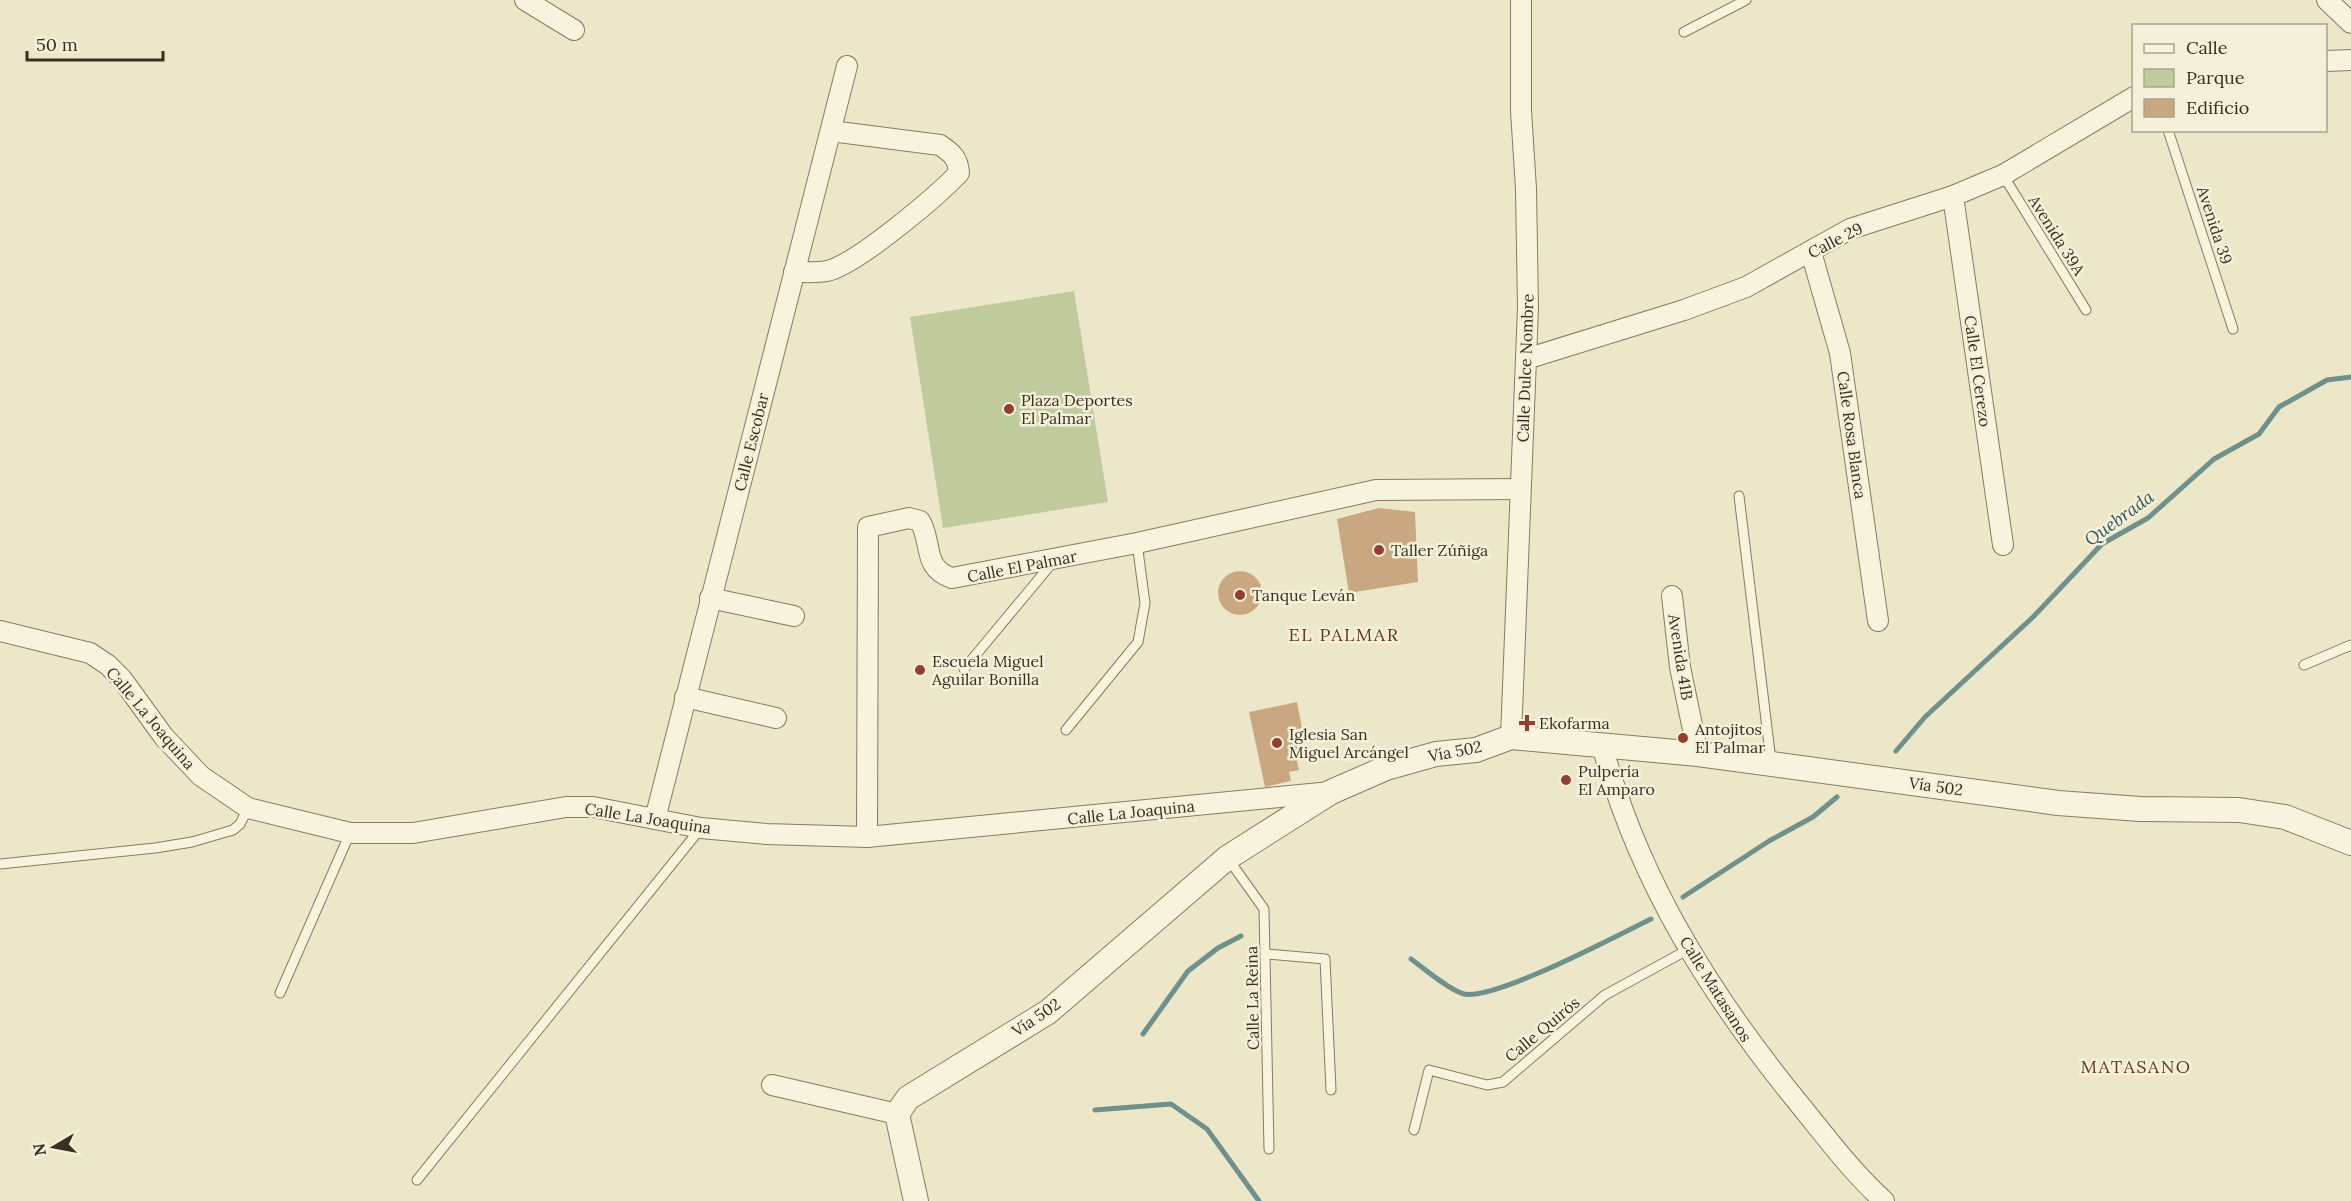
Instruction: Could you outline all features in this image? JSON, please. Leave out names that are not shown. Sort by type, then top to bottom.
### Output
[{"type":"street","points":[[525,0],[574,30]]},
{"type":"street","name":"Calle Dulce Nombre","points":[[1511,737],[1526,359],[1521,0]]},
{"type":"street","points":[[2327,0],[2351,23]]},
{"type":"street","points":[[2327,61],[2351,60]]},
{"type":"street","name":"Calle Escobar","points":[[655,819],[847,66]]},
{"type":"street","name":"Calle 29","points":[[1526,359],[1684,310],[1746,287],[1850,229],[1953,196],[2003,175],[2132,98]]},
{"type":"street","points":[[794,272],[829,271],[864,250],[941,192],[959,173],[958,162],[952,153],[940,145],[831,131]]},
{"type":"street","name":"Calle El Cerezo","points":[[1953,196],[2003,545]]},
{"type":"street","name":"Calle Rosa Blanca","points":[[1811,252],[1840,353],[1878,621]]},
{"type":"street","name":"Calle El Palmar","points":[[867,837],[868,527],[909,518],[920,521],[926,531],[931,562],[939,574],[952,578],[1137,543],[1376,490],[1520,489]]},
{"type":"street","name":"Avenida 41B","points":[[1672,596],[1680,667],[1698,754]]},
{"type":"street","points":[[710,598],[794,616]]},
{"type":"street","name":"Calle La Joaquina","points":[[0,631],[90,653],[108,665],[122,679],[164,737],[201,776],[248,808],[350,833],[413,833],[566,807],[593,807],[701,828],[766,834],[867,837],[1331,792]]},
{"type":"street","points":[[685,697],[776,718]]},
{"type":"street","name":"Vía 502","points":[[897,1114],[908,1098],[1048,1012],[1227,858],[1331,792],[1386,768],[1436,754],[1476,750],[1511,737],[1698,754],[2058,803],[2140,809],[2239,810],[2284,817],[2351,843]]},
{"type":"street","name":"Calle Matasanos","points":[[1602,745],[1614,790],[1635,846],[1689,949],[1748,1042],[1860,1179],[1884,1201]]},
{"type":"street","points":[[772,1085],[897,1114],[916,1201]]},
{"type":"lane","points":[[1684,32],[1746,0]]},
{"type":"lane","name":"Avenida 39","points":[[2169,132],[2233,329]]},
{"type":"lane","name":"Avenida 39A","points":[[2003,175],[2086,310]]},
{"type":"lane","points":[[1739,496],[1772,764]]},
{"type":"lane","points":[[1066,730],[1138,642],[1146,603],[1137,543]]},
{"type":"lane","points":[[964,669],[1055,560]]},
{"type":"lane","points":[[2304,665],[2351,645]]},
{"type":"lane","points":[[0,864],[155,849],[192,842],[233,830],[240,824],[248,808]]},
{"type":"lane","points":[[417,1180],[701,828]]},
{"type":"lane","points":[[280,993],[350,833]]},
{"type":"lane","name":"Calle La Reina","points":[[1227,858],[1264,909],[1269,1149]]},
{"type":"lane","name":"Calle Quirós","points":[[1414,1130],[1429,1070],[1487,1085],[1503,1082],[1605,995],[1689,949]]},
{"type":"lane","points":[[1266,954],[1325,958],[1331,1090]]},
{"type":"green space","name":"Plaza Deportes El Palmar","points":[[1074,291],[1108,502],[943,528],[910,317]]},
{"type":"building","name":"Taller Zúñiga","points":[[1379,508],[1415,512],[1418,582],[1349,593],[1337,519]]},
{"type":"building","name":"Tanque Leván","points":[[1240,571],[1255,578],[1262,593],[1255,608],[1240,615],[1225,608],[1218,593],[1225,578]]},
{"type":"building","name":"Iglesia San Miguel Arcángel","points":[[1297,702],[1302,728],[1296,729],[1301,756],[1296,757],[1299,770],[1289,772],[1291,781],[1265,787],[1249,712]]},
{"type":"waterway","name":"Quebrada","points":[[1896,751],[1925,717],[2033,617],[2102,544],[2148,518],[2214,459],[2259,434],[2279,407],[2327,380],[2351,377]]},
{"type":"waterway","points":[[1683,897],[1769,841],[1813,817],[1837,797]]},
{"type":"waterway","points":[[1411,959],[1458,992],[1480,993],[1502,987],[1556,965],[1651,919]]},
{"type":"waterway","points":[[1143,1034],[1188,971],[1218,948],[1241,936]]},
{"type":"waterway","points":[[1095,1110],[1171,1104],[1207,1129],[1259,1201]]},
{"type":"place","name":"Plaza Deportes El Palmar","points":[[1009,409]]},
{"type":"place","name":"Taller Zúñiga","points":[[1379,550]]},
{"type":"place","name":"Tanque Leván","points":[[1240,595]]},
{"type":"place","name":"Escuela Miguel Aguilar Bonilla","points":[[920,670]]},
{"type":"place","name":"Ekofarma","points":[[1527,723]]},
{"type":"place","name":"Antojitos El Palmar","points":[[1683,738]]},
{"type":"place","name":"Iglesia San Miguel Arcángel","points":[[1277,743]]},
{"type":"place","name":"Pulpería El Amparo","points":[[1566,780]]},
{"type":"district","name":"EL PALMAR","points":[[1344,634]]},
{"type":"district","name":"MATASANO","points":[[2136,1066]]}]
